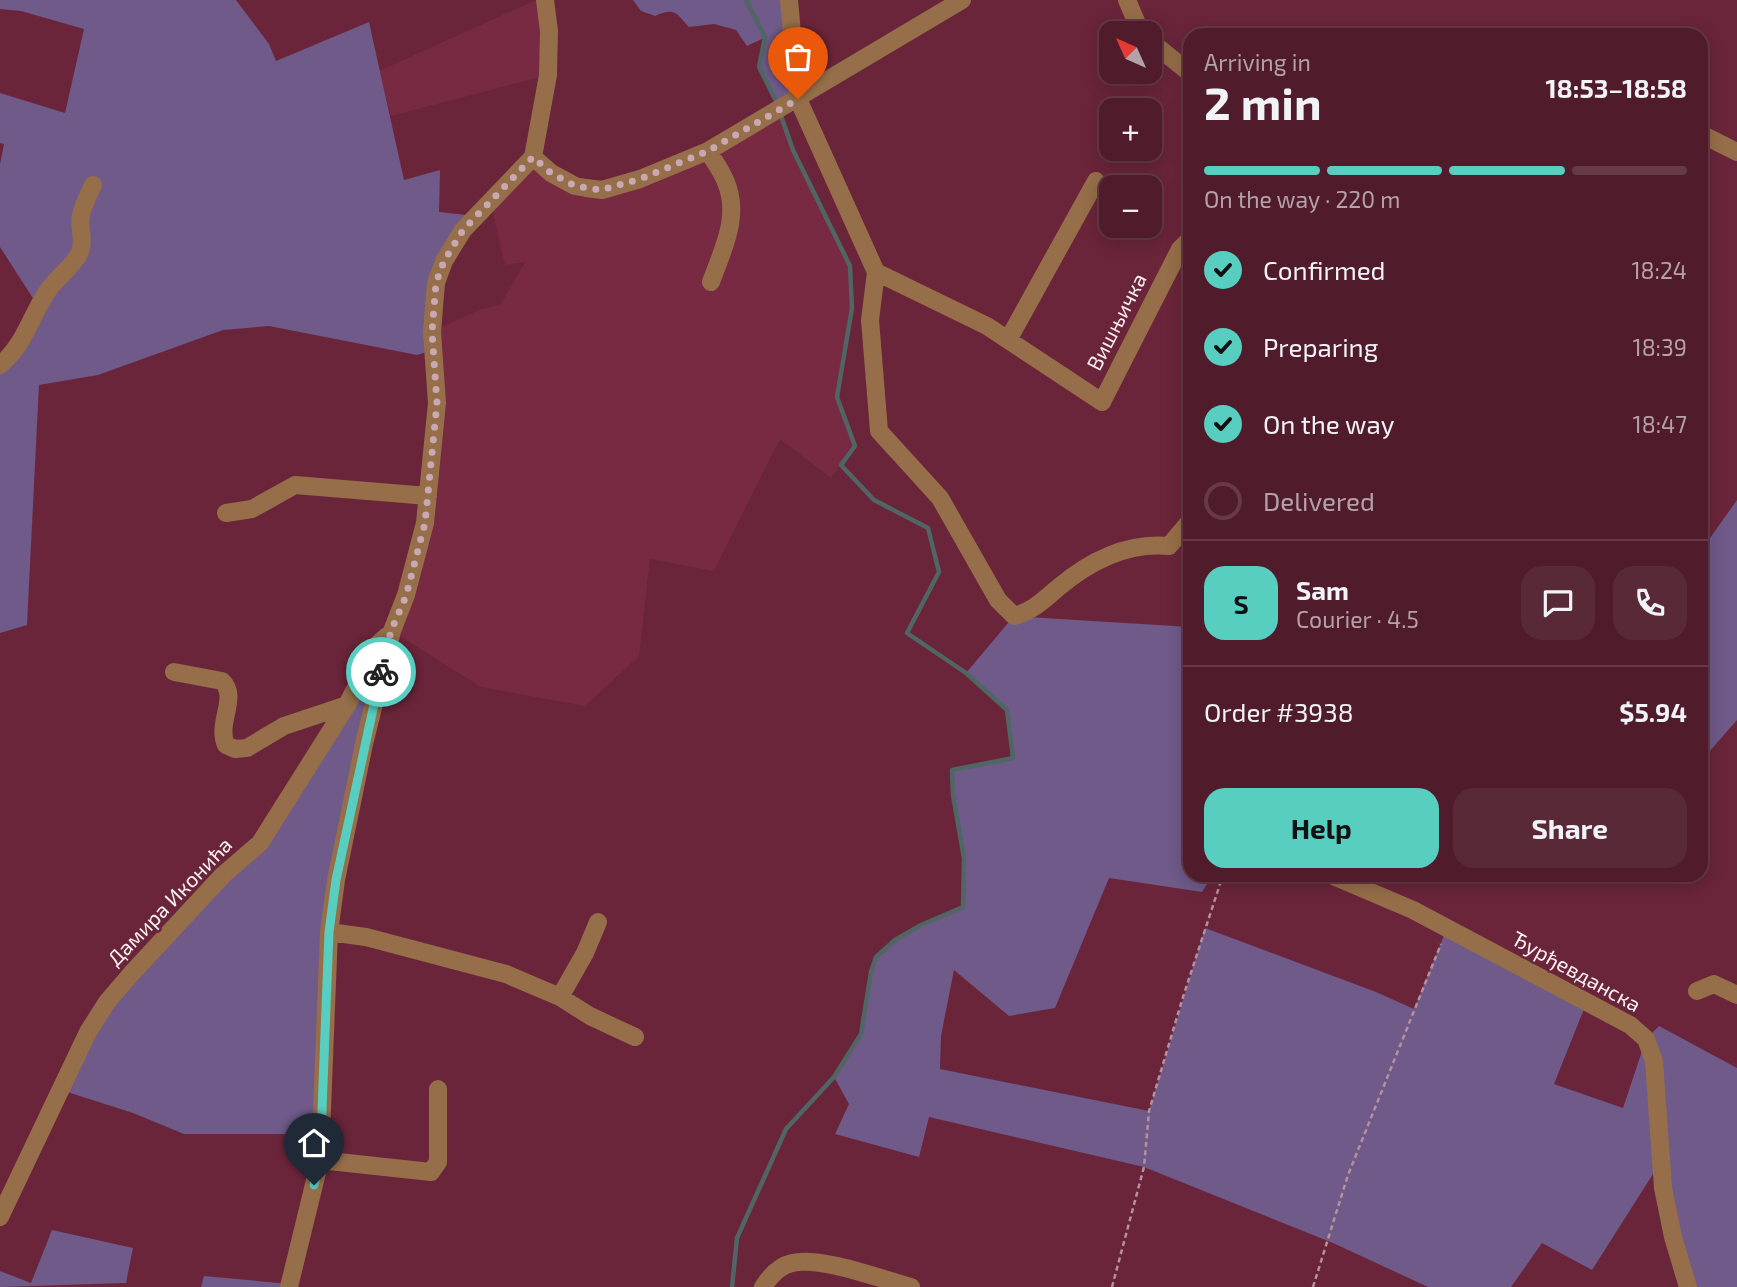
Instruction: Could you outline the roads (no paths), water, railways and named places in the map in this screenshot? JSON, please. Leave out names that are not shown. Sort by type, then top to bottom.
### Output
[{"type":"street","points":[[289,1287],[320,1160],[329,932],[336,880],[391,631],[406,596],[425,523],[437,403],[432,332],[436,283],[463,230],[533,157],[548,75],[549,31],[545,0]]},
{"type":"street","points":[[789,0],[798,99],[876,272],[870,320],[879,431],[940,498],[998,600],[1014,616],[1031,611],[1085,567],[1120,551],[1157,545],[1169,546],[1183,529]]},
{"type":"street","points":[[533,157],[551,173],[575,186],[601,190],[640,179],[708,151],[962,0]]},
{"type":"street","points":[[1127,0],[1136,21]]},
{"type":"street","points":[[1162,51],[1183,67]]},
{"type":"street","points":[[1708,138],[1737,152]]},
{"type":"street","points":[[708,151],[725,180],[732,202],[730,230],[711,282]]},
{"type":"street","points":[[1008,340],[1096,181]]},
{"type":"street","points":[[0,365],[29,330],[38,306],[53,282],[79,254],[82,237],[81,215],[93,185]]},
{"type":"street","name":"Вишњичка","points":[[876,272],[987,326],[1102,402],[1183,245]]},
{"type":"street","points":[[226,513],[252,509],[295,485],[428,496]]},
{"type":"street","name":"Дамира Иконића","points":[[0,1217],[88,1032],[107,1002],[223,875],[260,843],[347,705],[379,643],[391,631]]},
{"type":"street","points":[[174,672],[222,681],[227,685],[229,696],[221,728],[226,745],[235,749],[247,748],[284,726],[347,705]]},
{"type":"street","name":"Ђурђевданска","points":[[1347,882],[1413,910],[1629,1025],[1646,1039],[1654,1061],[1663,1188],[1672,1237],[1688,1287]]},
{"type":"street","points":[[560,997],[585,953],[598,922]]},
{"type":"street","points":[[329,932],[366,937],[506,974],[560,997],[590,1016],[635,1037]]},
{"type":"street","points":[[1697,992],[1714,984],[1737,995]]},
{"type":"street","points":[[320,1160],[427,1173],[431,1171],[438,1162],[438,1089]]},
{"type":"street","points":[[763,1287],[780,1268],[790,1263],[805,1261],[911,1287]]},
{"type":"waterway","points":[[746,0],[765,37],[759,67],[778,105]]},
{"type":"waterway","points":[[732,1287],[737,1238],[786,1129],[834,1077],[861,1034],[876,957],[895,940],[921,925],[963,907],[964,858],[953,795],[952,770],[1013,758],[1007,710],[966,673],[907,633],[939,572],[928,528],[874,500],[841,465],[855,446],[837,397],[852,308],[850,266],[793,150],[780,113]]}]
